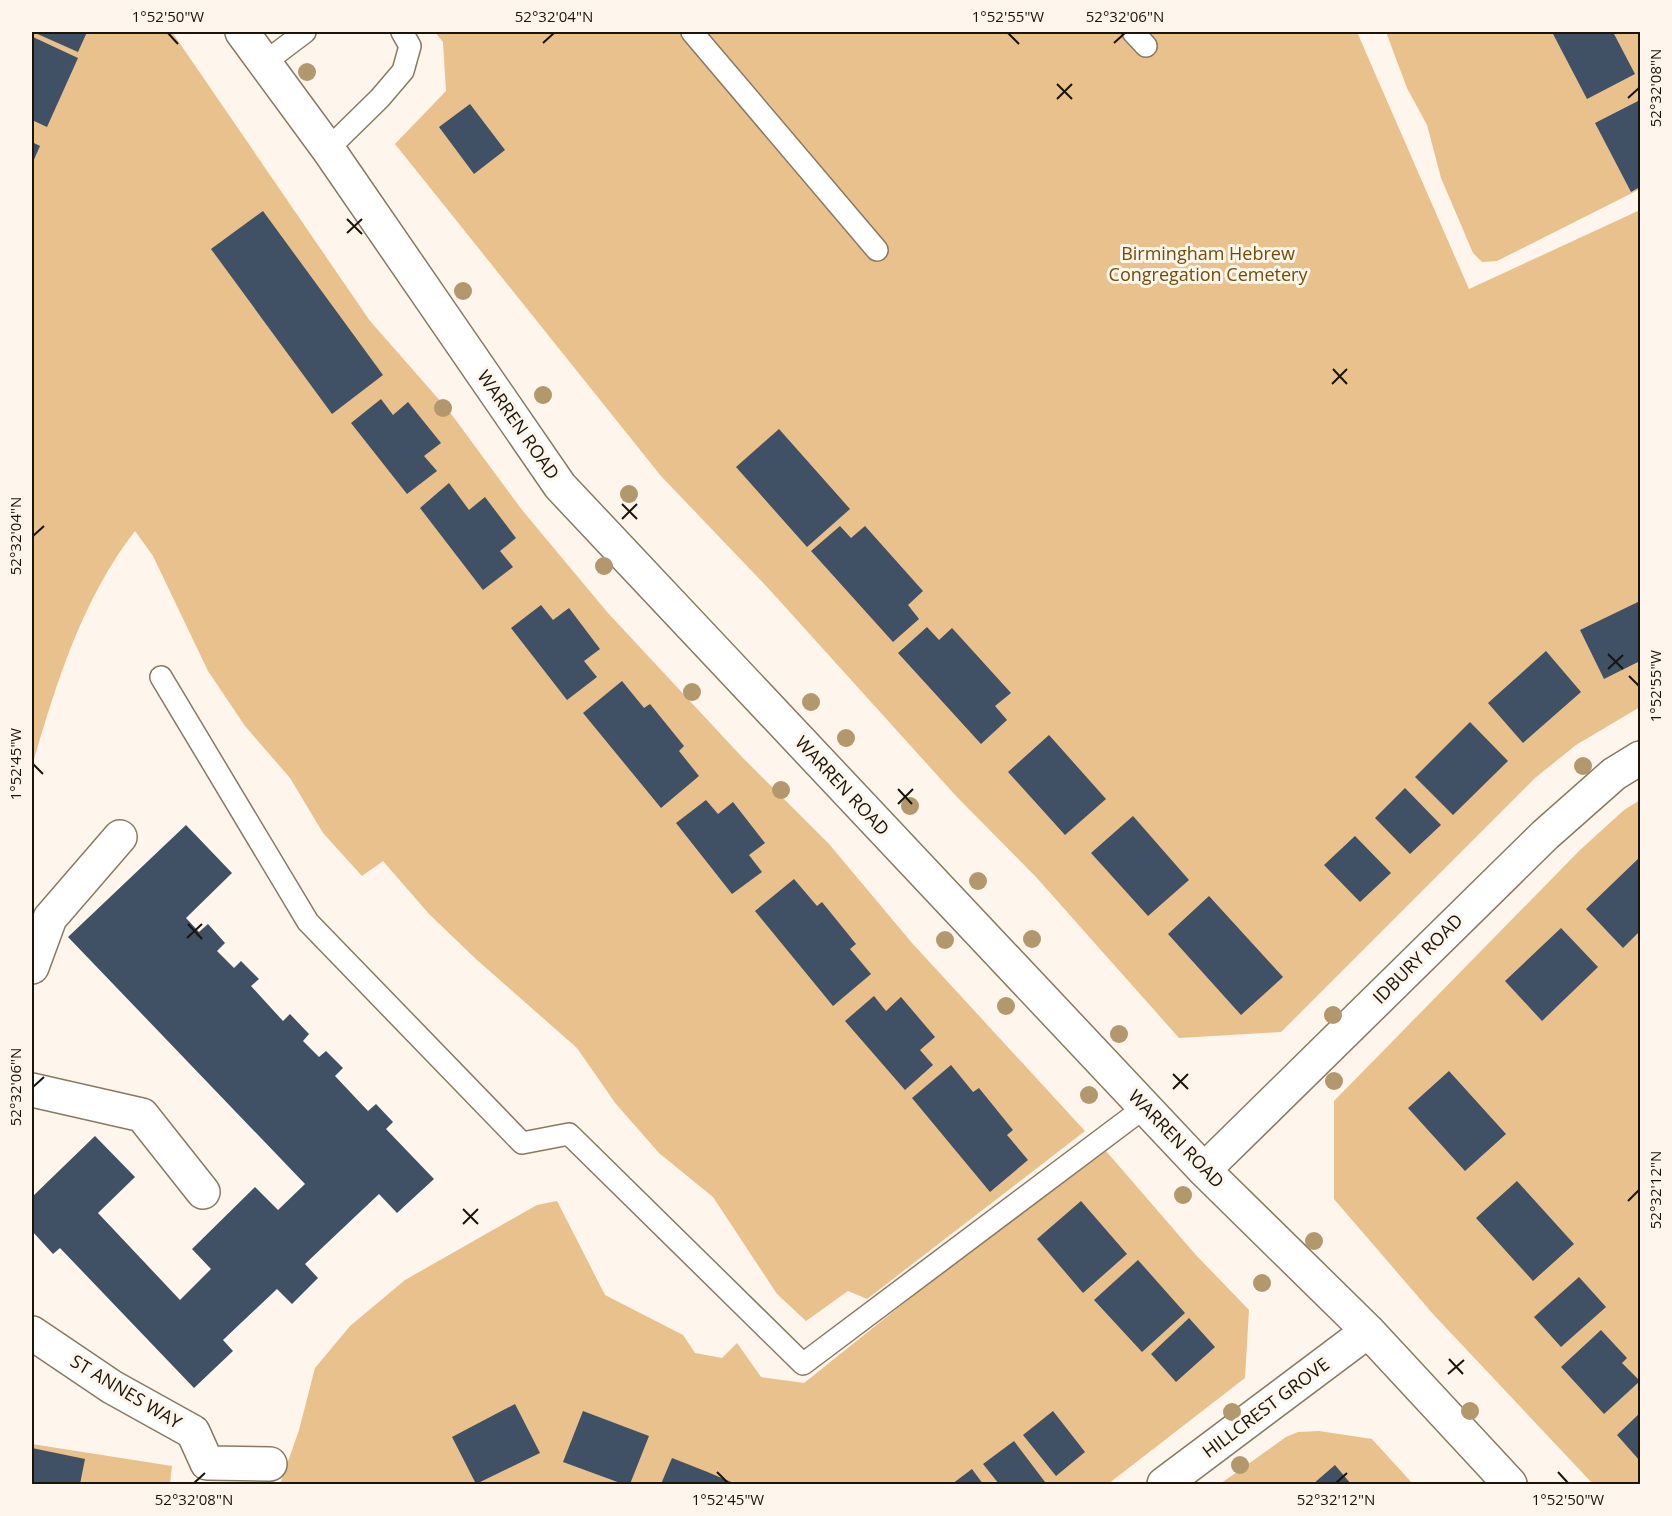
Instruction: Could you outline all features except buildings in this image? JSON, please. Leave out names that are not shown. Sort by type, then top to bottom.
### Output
[{"type":"street","name":"WARREN ROAD","points":[[242,32],[328,149],[560,486],[1204,1170],[1368,1331],[1510,1485]]},
{"type":"street","name":"IDBURY ROAD","points":[[1204,1170],[1545,835],[1614,774],[1641,758]]},
{"type":"street","points":[[32,967],[50,918],[120,837]]},
{"type":"street","points":[[32,1090],[142,1115],[203,1192]]},
{"type":"street","name":"HILLCREST GROVE","points":[[1164,1485],[1368,1331]]},
{"type":"street","name":"ST ANNES WAY","points":[[32,1333],[112,1388],[193,1432],[205,1474],[270,1464]]},
{"type":"lane","points":[[264,63],[305,32]]},
{"type":"lane","points":[[328,149],[380,98],[403,70],[410,46],[402,32]]},
{"type":"lane","points":[[692,32],[877,250]]},
{"type":"lane","points":[[161,677],[308,922],[522,1143],[569,1134],[803,1364],[1145,1107]]},
{"type":"green space","points":[[32,32],[172,32],[370,321],[449,411],[522,510],[608,613],[742,757],[829,844],[912,943],[1085,1131],[867,1299],[848,1291],[806,1321],[777,1294],[713,1197],[659,1153],[616,1104],[577,1048],[477,960],[429,914],[383,861],[362,876],[323,833],[290,778],[245,726],[208,671],[153,556],[135,531],[116,557],[85,614],[61,674],[32,766]]},
{"type":"green space","name":"Birmingham Hebrew Congregation Cemetery","points":[[435,32],[1357,32],[1469,289],[1640,210],[1640,707],[1576,745],[1535,778],[1281,1032],[1179,1038],[1036,877],[956,796],[768,588],[661,476],[395,144],[446,91],[443,42]]},
{"type":"green space","points":[[1386,32],[1640,32],[1640,189],[1497,261],[1482,262],[1473,253],[1441,178],[1427,125],[1407,88]]},
{"type":"green space","points":[[1640,800],[1640,1484],[1593,1484],[1433,1314],[1334,1199],[1334,1101],[1580,850],[1624,810]]},
{"type":"green space","points":[[1106,1151],[1195,1254],[1249,1310],[1245,1378],[1108,1484],[280,1484],[299,1430],[315,1368],[350,1326],[405,1280],[537,1205],[557,1201],[605,1295],[683,1335],[695,1353],[722,1358],[737,1343],[761,1377],[804,1383],[944,1271]]},
{"type":"green space","points":[[1319,1431],[1372,1439],[1413,1484],[1220,1484],[1286,1437],[1298,1432]]},
{"type":"green space","points":[[32,1444],[172,1466],[170,1484],[32,1484]]}]
